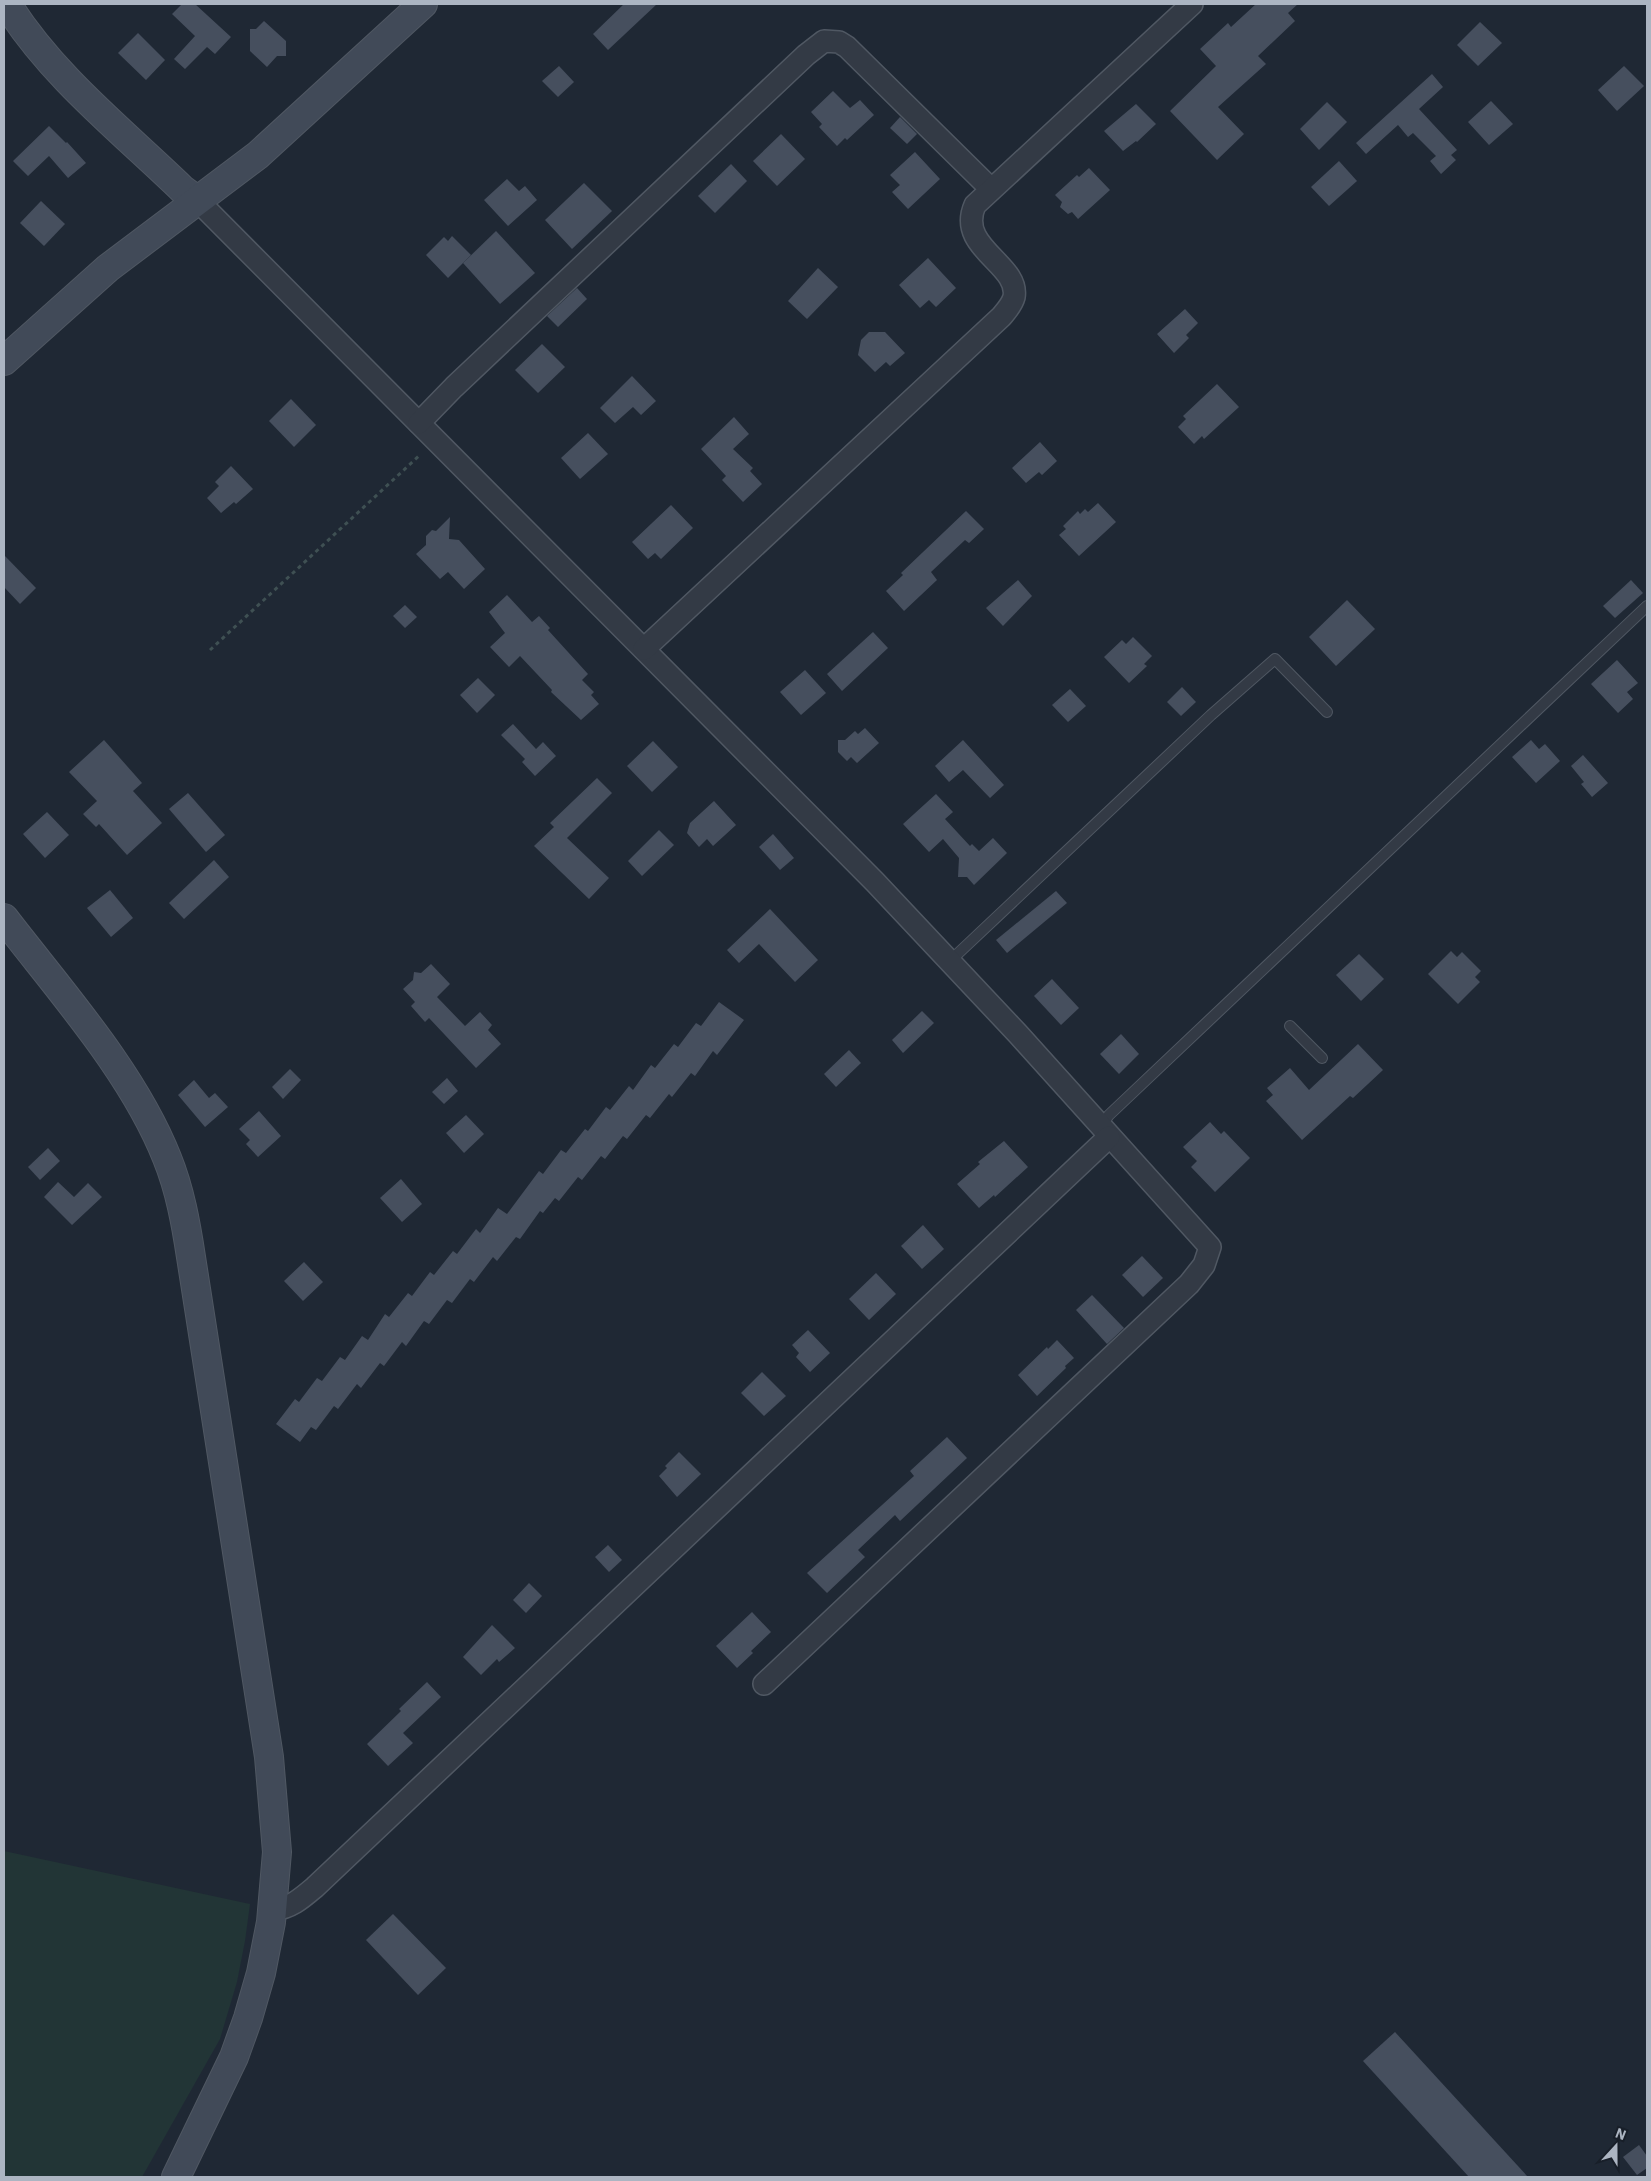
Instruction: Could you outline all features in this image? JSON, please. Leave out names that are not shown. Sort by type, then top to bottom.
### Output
[{"type":"street","points":[[7,4],[34,43],[56,69],[182,189],[198,200],[758,762],[1018,1034],[1104,1132],[1210,1246],[1204,1266],[1198,1275],[1176,1297],[764,1684]]},
{"type":"street","points":[[4,361],[108,268],[258,155],[423,4]]},
{"type":"street","points":[[644,649],[1008,309],[1014,296],[1010,282],[974,235],[971,227],[970,220],[975,206],[991,189],[1192,4]]},
{"type":"street","points":[[419,422],[791,68],[824,41],[839,42],[847,47],[991,189]]},
{"type":"street","points":[[4,918],[122,1074],[156,1131],[176,1186],[184,1212],[193,1267],[269,1757],[277,1852],[273,1910],[261,1973],[242,2039],[176,2177]]},
{"type":"street","points":[[273,1910],[291,1905],[315,1887],[1104,1132]]},
{"type":"lane","points":[[1104,1132],[1109,1115],[1647,606]]},
{"type":"lane","points":[[950,962],[1211,715],[1275,659],[1327,712]]},
{"type":"lane","points":[[1290,1026],[1322,1058]]},
{"type":"path","points":[[210,650],[436,439]]},
{"type":"shaded area","points":[[4,1851],[250,1904],[237,1982],[220,2039],[142,2177],[4,2177]]},
{"type":"building","points":[[182,4],[195,4],[231,37],[215,54],[207,47],[185,69],[174,59],[195,36],[172,14]]},
{"type":"building","points":[[624,4],[657,4],[608,50],[593,34]]},
{"type":"building","points":[[1256,4],[1298,4],[1288,13],[1295,21],[1258,56],[1266,64],[1218,107],[1244,134],[1217,160],[1170,111],[1216,66],[1200,49],[1228,23],[1231,27]]},
{"type":"building","points":[[264,21],[286,41],[286,56],[277,56],[267,67],[250,51],[250,29],[256,29]]},
{"type":"building","points":[[1480,22],[1502,43],[1478,66],[1457,45]]},
{"type":"building","points":[[138,33],[165,60],[146,80],[118,53]]},
{"type":"building","points":[[559,66],[574,82],[558,97],[542,81]]},
{"type":"building","points":[[1624,66],[1644,86],[1617,111],[1598,90]]},
{"type":"building","points":[[1432,74],[1443,87],[1419,109],[1457,150],[1451,155],[1456,160],[1441,174],[1430,161],[1436,156],[1413,133],[1408,137],[1398,125],[1366,154],[1356,143]]},
{"type":"building","points":[[833,91],[850,108],[860,100],[874,115],[847,140],[845,138],[837,146],[819,127],[822,124],[811,112]]},
{"type":"building","points":[[1491,101],[1513,124],[1489,145],[1468,122]]},
{"type":"building","points":[[1327,102],[1347,122],[1319,150],[1300,129]]},
{"type":"building","points":[[1136,104],[1156,124],[1137,142],[1123,151],[1104,131]]},
{"type":"building","points":[[900,117],[917,134],[907,144],[890,128]]},
{"type":"building","points":[[49,126],[86,163],[68,178],[49,156],[28,176],[13,161]]},
{"type":"building","points":[[781,134],[805,159],[777,186],[753,161]]},
{"type":"building","points":[[915,152],[940,179],[908,209],[892,192],[900,185],[890,175]]},
{"type":"building","points":[[1339,161],[1357,181],[1329,206],[1311,187]]},
{"type":"building","points":[[731,164],[747,181],[715,213],[698,196]]},
{"type":"building","points":[[1089,168],[1110,190],[1078,219],[1072,212],[1068,214],[1060,207],[1062,202],[1055,195],[1077,175],[1079,177]]},
{"type":"building","points":[[507,179],[519,191],[525,186],[537,200],[508,226],[484,200]]},
{"type":"building","points":[[584,183],[612,211],[572,249],[545,220]]},
{"type":"building","points":[[41,201],[65,224],[44,246],[20,223]]},
{"type":"building","points":[[496,231],[535,273],[500,304],[463,263]]},
{"type":"building","points":[[452,236],[471,255],[448,278],[426,255],[444,237],[448,241]]},
{"type":"building","points":[[928,258],[956,288],[936,307],[929,300],[920,308],[899,285]]},
{"type":"building","points":[[818,268],[838,287],[807,319],[788,301]]},
{"type":"building","points":[[577,288],[587,299],[558,327],[547,316]]},
{"type":"building","points":[[1185,309],[1198,323],[1186,335],[1189,338],[1174,353],[1157,334]]},
{"type":"building","points":[[869,332],[885,332],[905,353],[890,366],[886,362],[875,372],[858,355],[861,340]]},
{"type":"building","points":[[542,344],[565,367],[538,393],[515,370]]},
{"type":"building","points":[[632,376],[656,401],[641,415],[633,407],[615,423],[600,408]]},
{"type":"building","points":[[1217,384],[1239,407],[1204,439],[1202,436],[1194,444],[1178,427],[1186,419],[1183,416]]},
{"type":"building","points":[[291,399],[316,425],[294,447],[269,421]]},
{"type":"building","points":[[734,417],[749,434],[733,449],[753,468],[750,471],[762,484],[743,502],[722,480],[726,476],[701,449]]},
{"type":"building","points":[[588,433],[608,454],[580,479],[561,458]]},
{"type":"building","points":[[1040,442],[1057,461],[1042,475],[1039,472],[1026,483],[1012,468]]},
{"type":"building","points":[[231,466],[253,489],[236,504],[234,502],[221,513],[207,498],[219,486],[215,482]]},
{"type":"building","points":[[1098,503],[1116,522],[1079,556],[1059,535],[1066,529],[1063,526],[1078,511],[1080,514],[1085,509],[1088,512]]},
{"type":"building","points":[[671,505],[693,528],[661,559],[655,553],[648,559],[632,542]]},
{"type":"building","points":[[966,511],[984,529],[969,543],[965,540],[931,572],[937,580],[904,611],[886,591],[903,575],[901,573]]},
{"type":"building","points":[[450,517],[449,539],[459,540],[485,569],[464,589],[448,572],[440,579],[416,554],[426,545],[426,536],[432,530],[436,531]]},
{"type":"building","points":[[4,555],[36,588],[20,604],[4,587]]},
{"type":"building","points":[[1018,580],[1032,596],[1003,626],[986,608]]},
{"type":"building","points":[[1631,580],[1643,593],[1615,618],[1603,606]]},
{"type":"building","points":[[507,595],[532,622],[539,616],[550,628],[548,630],[588,674],[582,680],[594,692],[591,695],[599,704],[581,720],[551,692],[552,690],[520,656],[509,667],[490,647],[505,633],[489,612]]},
{"type":"building","points":[[1347,600],[1375,629],[1336,666],[1309,637]]},
{"type":"building","points":[[405,605],[417,617],[405,628],[393,616]]},
{"type":"building","points":[[873,632],[888,648],[842,691],[827,674]]},
{"type":"building","points":[[1133,637],[1152,656],[1144,664],[1147,666],[1129,683],[1104,657],[1122,640],[1126,644]]},
{"type":"building","points":[[1617,660],[1638,683],[1627,692],[1633,699],[1618,713],[1591,684]]},
{"type":"building","points":[[805,670],[826,693],[801,715],[780,692]]},
{"type":"building","points":[[478,678],[495,695],[477,713],[460,695]]},
{"type":"building","points":[[1182,687],[1196,702],[1181,716],[1167,702]]},
{"type":"building","points":[[1070,689],[1086,706],[1068,722],[1052,705]]},
{"type":"building","points":[[513,724],[536,749],[543,742],[556,756],[535,776],[522,762],[525,759],[501,735]]},
{"type":"building","points":[[865,728],[879,743],[857,763],[851,757],[847,761],[838,752],[838,740],[845,740],[855,731],[858,734]]},
{"type":"building","points":[[104,740],[142,783],[133,791],[162,823],[127,855],[99,824],[96,827],[83,814],[97,801],[69,772]]},
{"type":"building","points":[[963,740],[1004,785],[990,798],[963,770],[949,782],[935,766]]},
{"type":"building","points":[[1531,740],[1539,749],[1545,744],[1560,761],[1536,783],[1512,757]]},
{"type":"building","points":[[653,741],[678,767],[652,792],[627,766]]},
{"type":"building","points":[[1583,755],[1608,783],[1592,797],[1581,784],[1584,782],[1571,766]]},
{"type":"building","points":[[597,778],[612,793],[567,838],[609,878],[589,899],[534,846],[554,827],[550,823]]},
{"type":"building","points":[[188,793],[225,835],[206,852],[169,809]]},
{"type":"building","points":[[936,794],[953,812],[945,819],[970,846],[972,844],[979,851],[993,838],[1007,853],[974,885],[967,877],[958,877],[959,858],[943,839],[929,852],[903,824]]},
{"type":"building","points":[[714,801],[736,825],[713,846],[707,839],[699,847],[687,833],[690,823]]},
{"type":"building","points":[[47,812],[69,835],[45,858],[23,834]]},
{"type":"building","points":[[659,830],[674,845],[642,876],[628,861]]},
{"type":"building","points":[[773,834],[794,858],[780,870],[759,847]]},
{"type":"building","points":[[214,860],[229,877],[184,919],[169,903]]},
{"type":"building","points":[[110,890],[133,918],[111,937],[87,908]]},
{"type":"building","points":[[1056,891],[1067,903],[1007,953],[996,940]]},
{"type":"building","points":[[770,909],[818,960],[795,982],[759,944],[739,963],[727,950]]},
{"type":"building","points":[[1451,951],[1457,957],[1462,952],[1481,971],[1475,977],[1480,982],[1458,1004],[1428,974]]},
{"type":"building","points":[[1359,954],[1384,979],[1361,1001],[1336,975]]},
{"type":"building","points":[[431,964],[450,984],[437,997],[465,1026],[480,1012],[492,1025],[488,1030],[501,1044],[476,1068],[429,1018],[425,1022],[411,1006],[415,1002],[403,989],[413,980],[414,972],[421,973]]},
{"type":"building","points":[[1052,979],[1079,1008],[1061,1025],[1034,996]]},
{"type":"building","points":[[719,1002],[744,1020],[717,1055],[713,1051],[695,1076],[691,1073],[672,1097],[669,1094],[650,1118],[646,1115],[627,1139],[623,1136],[605,1159],[601,1156],[582,1180],[578,1177],[559,1201],[555,1198],[543,1213],[540,1211],[520,1239],[516,1237],[497,1261],[493,1257],[474,1282],[470,1279],[452,1303],[447,1300],[429,1324],[424,1321],[406,1346],[402,1342],[384,1366],[380,1363],[361,1388],[357,1384],[338,1409],[334,1406],[316,1430],[311,1427],[300,1442],[276,1424],[295,1399],[299,1402],[317,1378],[322,1381],[340,1357],[345,1360],[362,1336],[368,1340],[385,1314],[389,1317],[408,1293],[412,1296],[430,1272],[434,1275],[453,1251],[457,1254],[476,1229],[480,1233],[498,1208],[507,1214],[539,1171],[543,1174],[561,1150],[566,1153],[585,1129],[588,1131],[606,1107],[610,1110],[629,1086],[633,1090],[651,1065],[655,1068],[674,1044],[678,1047],[696,1023],[701,1026]]},
{"type":"building","points":[[922,1011],[934,1023],[903,1053],[892,1040]]},
{"type":"building","points":[[1121,1034],[1139,1054],[1119,1074],[1100,1054]]},
{"type":"building","points":[[1358,1044],[1383,1070],[1353,1098],[1350,1096],[1302,1140],[1266,1101],[1273,1095],[1267,1088],[1290,1068],[1309,1090]]},
{"type":"building","points":[[849,1050],[861,1063],[836,1087],[824,1074]]},
{"type":"building","points":[[290,1069],[301,1080],[283,1099],[272,1087]]},
{"type":"building","points":[[447,1078],[458,1091],[444,1104],[432,1092]]},
{"type":"building","points":[[194,1080],[209,1098],[215,1093],[228,1107],[205,1127],[178,1095]]},
{"type":"building","points":[[259,1111],[281,1136],[258,1157],[246,1144],[250,1140],[239,1129]]},
{"type":"building","points":[[466,1115],[484,1134],[464,1153],[446,1133]]},
{"type":"building","points":[[1210,1122],[1221,1134],[1224,1131],[1250,1158],[1215,1192],[1191,1167],[1197,1161],[1183,1147]]},
{"type":"building","points":[[1004,1141],[1028,1167],[995,1197],[994,1195],[979,1208],[957,1184],[980,1164],[978,1162]]},
{"type":"building","points":[[48,1148],[60,1161],[40,1180],[28,1167]]},
{"type":"building","points":[[401,1179],[422,1204],[402,1222],[380,1198]]},
{"type":"building","points":[[58,1182],[74,1197],[88,1183],[102,1197],[72,1225],[44,1197]]},
{"type":"building","points":[[923,1225],[944,1249],[922,1269],[901,1246]]},
{"type":"building","points":[[1142,1256],[1163,1278],[1143,1297],[1122,1275]]},
{"type":"building","points":[[304,1262],[323,1282],[303,1301],[284,1281]]},
{"type":"building","points":[[876,1273],[896,1294],[869,1320],[849,1299]]},
{"type":"building","points":[[1092,1295],[1124,1328],[1107,1344],[1076,1310]]},
{"type":"building","points":[[808,1330],[830,1353],[810,1372],[796,1357],[799,1353],[792,1345]]},
{"type":"building","points":[[1057,1340],[1074,1358],[1037,1396],[1018,1375]]},
{"type":"building","points":[[762,1372],[786,1396],[764,1416],[741,1393]]},
{"type":"building","points":[[947,1437],[967,1458],[900,1521],[895,1515],[858,1550],[865,1557],[827,1593],[807,1573],[914,1476],[910,1471]]},
{"type":"building","points":[[679,1452],[701,1474],[677,1497],[659,1476],[667,1468],[665,1466]]},
{"type":"building","points":[[608,1545],[622,1560],[609,1572],[595,1557]]},
{"type":"building","points":[[529,1583],[542,1596],[526,1613],[513,1600]]},
{"type":"building","points":[[752,1612],[771,1632],[737,1668],[716,1646]]},
{"type":"building","points":[[492,1625],[515,1648],[499,1662],[497,1659],[481,1675],[463,1657]]},
{"type":"building","points":[[427,1682],[441,1697],[403,1733],[413,1743],[388,1766],[367,1744]]},
{"type":"building","points":[[393,1914],[446,1968],[418,1995],[366,1940]]},
{"type":"building","points":[[1395,2032],[1528,2177],[1469,2177],[1363,2061]]},
{"type":"building","points":[[1639,2145],[1647,2156],[1647,2168],[1637,2175],[1623,2157]]}]
